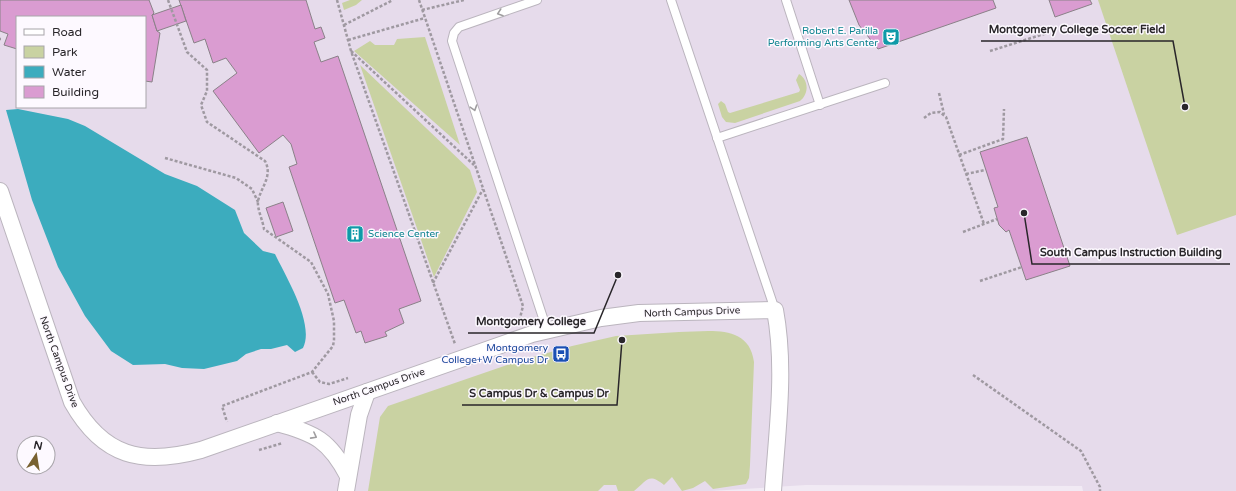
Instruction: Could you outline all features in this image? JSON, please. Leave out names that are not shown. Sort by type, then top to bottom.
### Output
[{"type":"street","name":"North Campus Drive","points":[[0,191],[67,388],[83,422],[114,448],[133,455],[156,458],[180,456],[201,450],[547,330],[601,318],[639,313],[775,310]]},
{"type":"street","points":[[773,491],[780,375],[780,335],[775,310]]},
{"type":"street","points":[[347,484],[359,415],[367,392]]},
{"type":"street","points":[[277,423],[304,431],[331,448],[347,484]]},
{"type":"lane","points":[[537,0],[459,27],[454,33],[453,46],[547,330]]},
{"type":"lane","points":[[671,0],[775,310]]},
{"type":"lane","points":[[786,0],[820,104]]},
{"type":"lane","points":[[717,138],[884,83]]},
{"type":"path","points":[[168,0],[187,52],[208,70],[207,91],[201,105],[207,122],[265,161],[268,167],[267,177],[258,202]]},
{"type":"path","points":[[337,0],[351,51],[455,344]]},
{"type":"path","points":[[344,25],[393,0]]},
{"type":"path","points":[[419,0],[524,306],[520,318]]},
{"type":"path","points":[[422,10],[464,0]]},
{"type":"path","points":[[348,40],[425,18]]},
{"type":"path","points":[[990,51],[1047,33]]},
{"type":"path","points":[[351,51],[475,166]]},
{"type":"path","points":[[939,93],[944,114],[984,224]]},
{"type":"path","points":[[959,155],[1003,139],[1004,109]]},
{"type":"path","points":[[924,118],[931,113],[940,112],[944,114]]},
{"type":"path","points":[[164,158],[236,178],[252,189],[258,202],[264,229],[311,262],[328,294],[334,321],[333,346],[312,372],[222,406],[227,422]]},
{"type":"path","points":[[966,174],[985,170]]},
{"type":"path","points":[[433,284],[483,189]]},
{"type":"path","points":[[963,232],[997,219]]},
{"type":"path","points":[[980,281],[1022,267]]},
{"type":"path","points":[[973,375],[1081,451],[1100,487],[1100,491]]},
{"type":"path","points":[[254,451],[288,442]]},
{"type":"shaded area","points":[[0,0],[1236,0],[1236,491],[1083,491],[1082,486],[806,485],[710,491],[0,491]]},
{"type":"green space","points":[[350,0],[362,0],[356,5],[344,10],[342,3]]},
{"type":"green space","points":[[1098,0],[1236,0],[1236,215],[1177,235]]},
{"type":"green space","points":[[425,37],[460,145],[354,51],[370,41],[375,45],[394,45],[397,39]]},
{"type":"green space","points":[[360,65],[470,170],[477,192],[434,277]]},
{"type":"green space","points":[[799,74],[805,80],[807,87],[805,95],[800,101],[735,123],[726,122],[722,117],[718,104],[721,101],[725,104],[728,112],[730,113],[799,92],[800,90],[796,80]]},
{"type":"green space","points":[[679,332],[726,332],[736,335],[744,341],[751,350],[754,362],[750,465],[749,478],[746,484],[713,489],[705,481],[693,488],[682,491],[672,477],[664,485],[654,479],[648,479],[634,491],[618,491],[616,485],[604,485],[598,491],[368,491],[380,417],[388,406],[519,361],[572,346],[616,336]]},
{"type":"water","points":[[18,109],[68,119],[85,126],[165,174],[197,186],[235,210],[244,233],[263,251],[275,254],[286,275],[298,301],[305,326],[306,338],[303,348],[295,352],[287,345],[271,349],[261,349],[246,354],[237,361],[204,369],[182,368],[165,364],[133,365],[111,351],[85,316],[58,267],[32,200],[6,110]]},
{"type":"building","points":[[0,0],[149,0],[154,13],[152,15],[157,31],[160,33],[152,82],[146,81],[146,16],[16,16],[16,49],[4,45],[8,34],[0,31]]},
{"type":"building","name":"Science Center","points":[[179,0],[306,0],[315,29],[321,27],[325,38],[314,42],[321,62],[338,56],[421,301],[399,309],[404,323],[385,332],[387,336],[365,343],[361,331],[356,333],[344,300],[335,303],[289,167],[297,164],[291,144],[283,135],[259,153],[213,91],[237,73],[226,58],[213,63],[205,39],[194,43]]},
{"type":"building","name":"Robert E. Parilla Performing Arts Center","points":[[849,0],[993,0],[996,8],[878,49],[859,25]]},
{"type":"building","points":[[1049,0],[1090,0],[1092,4],[1055,17]]},
{"type":"building","points":[[181,5],[186,21],[157,31],[152,15]]},
{"type":"building","points":[[1027,137],[1070,266],[1026,280],[1009,230],[1006,232],[999,225],[994,208],[998,207],[980,152]]},
{"type":"building","points":[[283,202],[293,231],[276,237],[266,208]]},
{"type":"place","name":"Robert E. Parilla Performing Arts Center","points":[[891,37]]},
{"type":"place","name":"Montgomery College Soccer Field","points":[[1185,107]]},
{"type":"place","name":"South Campus Instruction Building","points":[[1024,213]]},
{"type":"place","name":"Science Center","points":[[355,234]]},
{"type":"place","name":"Montgomery College","points":[[618,275]]},
{"type":"place","name":"S Campus Dr & Campus Dr","points":[[622,340]]},
{"type":"place","name":"Montgomery College+W Campus Dr","points":[[561,354]]}]
